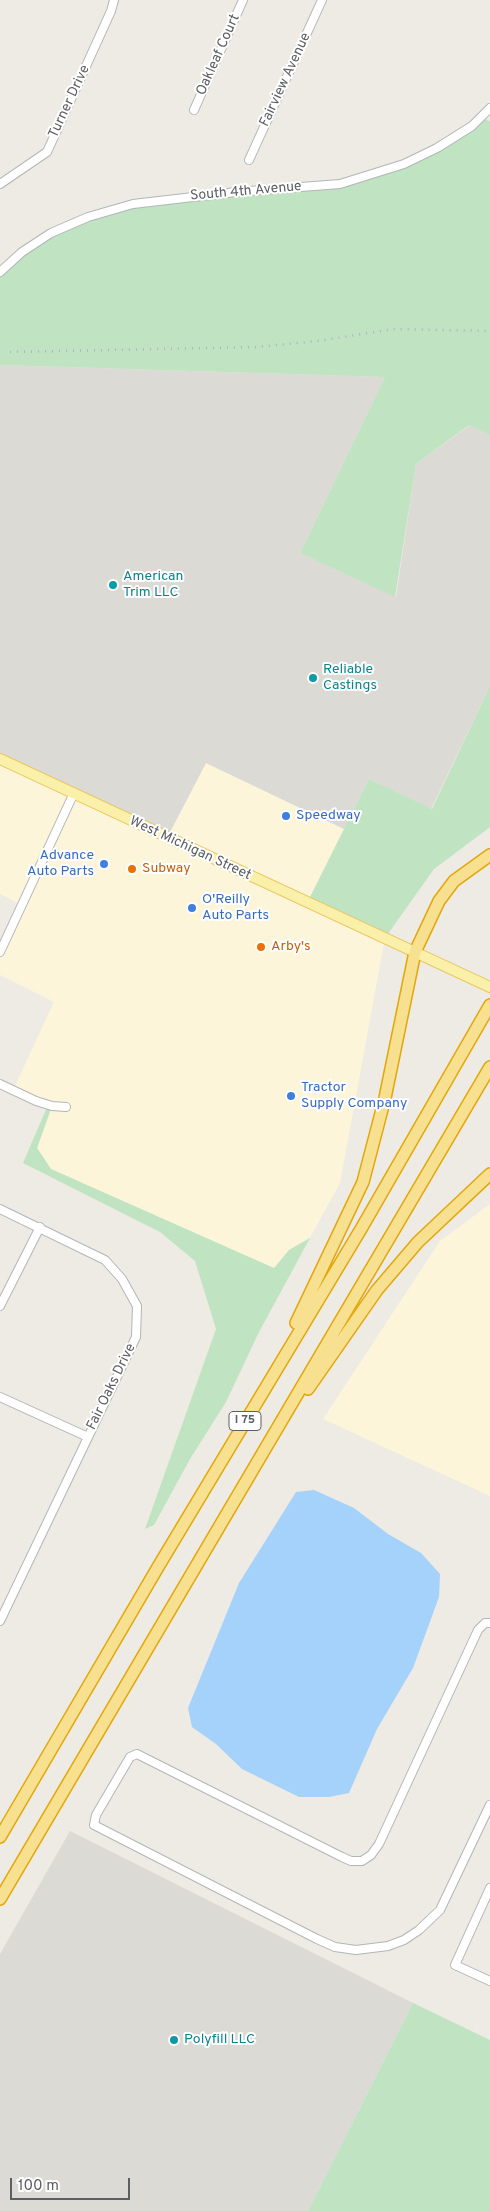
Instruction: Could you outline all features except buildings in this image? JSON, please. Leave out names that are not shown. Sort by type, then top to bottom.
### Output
[{"type":"highway","points":[[268,1384],[363,1182],[385,1098],[415,952],[438,901],[454,881],[490,855]]},
{"type":"highway","name":"I 75","points":[[0,1837],[366,1220],[490,1005]]},
{"type":"highway","name":"I 75","points":[[0,1899],[490,1067]]},
{"type":"highway","points":[[274,1435],[332,1358],[377,1290],[418,1242],[490,1174]]},
{"type":"main road","name":"West Michigan Street","points":[[0,759],[490,987]]},
{"type":"street","name":"Turner Drive","points":[[0,184],[47,152],[111,12],[114,0]]},
{"type":"street","name":"Oakleaf Court","points":[[194,110],[243,0]]},
{"type":"street","name":"Fairview Avenue","points":[[249,160],[322,0]]},
{"type":"street","name":"South 4th Avenue","points":[[0,272],[22,252],[51,233],[88,217],[133,204],[236,192],[340,184],[404,164],[437,148],[465,130],[490,108]]},
{"type":"street","points":[[0,952],[73,794]]},
{"type":"street","points":[[0,1084],[36,1102],[52,1106],[66,1106]]},
{"type":"street","name":"Fair Oaks Drive","points":[[0,1209],[105,1260],[122,1279],[137,1306],[136,1337],[0,1621]]},
{"type":"street","points":[[0,1306],[40,1227]]},
{"type":"street","points":[[0,1397],[88,1437]]},
{"type":"street","points":[[490,1622],[485,1622],[478,1630],[379,1844],[371,1855],[362,1861],[351,1861],[342,1857],[137,1754],[130,1757],[96,1815],[94,1825],[317,1939],[335,1947],[356,1950],[388,1946],[404,1940],[419,1930],[440,1910],[490,1805]]},
{"type":"street","points":[[490,1888],[455,1965],[490,1981]]},
{"type":"shaded area","points":[[0,365],[385,377],[300,553],[396,597],[416,464],[470,425],[490,435],[490,686],[431,809],[369,779],[344,829],[206,763],[167,838],[0,759]]},
{"type":"shaded area","points":[[0,759],[167,837],[206,763],[344,829],[308,903],[385,938],[340,1183],[310,1238],[289,1250],[274,1269],[51,1169],[37,1148],[52,1107],[13,1090],[54,1002],[0,975],[0,952],[22,905],[0,894]]},
{"type":"shaded area","points":[[490,1204],[490,1496],[323,1419],[440,1241]]},
{"type":"shaded area","points":[[70,1831],[413,2003],[308,2211],[0,2211],[0,1954]]},
{"type":"green space","points":[[481,117],[490,121],[490,435],[469,425],[416,464],[395,597],[300,553],[385,377],[0,365],[0,272],[51,233],[133,204],[340,184],[404,164]]},
{"type":"green space","points":[[490,686],[490,827],[434,869],[385,938],[307,903],[369,779],[432,809]]},
{"type":"green space","points":[[48,1105],[52,1106],[37,1148],[51,1169],[274,1268],[289,1250],[310,1238],[259,1332],[226,1402],[190,1459],[154,1525],[145,1529],[216,1329],[195,1261],[160,1232],[23,1163]]},
{"type":"green space","points":[[413,2003],[490,2040],[490,2211],[308,2211]]},
{"type":"water","points":[[314,1490],[354,1508],[388,1534],[421,1553],[440,1574],[439,1597],[413,1668],[377,1729],[349,1793],[329,1797],[299,1797],[242,1769],[216,1744],[192,1727],[188,1708],[239,1583],[296,1492]]},
{"type":"railway","points":[[10,352],[256,347],[318,341],[394,329],[490,331]]},
{"type":"place","name":"American Trim LLC","points":[[113,585]]},
{"type":"place","name":"Reliable Castings","points":[[313,678]]},
{"type":"place","name":"Speedway","points":[[286,816]]},
{"type":"place","name":"Advance Auto Parts","points":[[104,864]]},
{"type":"place","name":"Subway","points":[[132,869]]},
{"type":"place","name":"O'Reilly Auto Parts","points":[[192,908]]},
{"type":"place","name":"Arby's","points":[[261,947]]},
{"type":"place","name":"Tractor Supply Company","points":[[291,1096]]},
{"type":"place","name":"Polyfill LLC","points":[[174,2040]]}]
